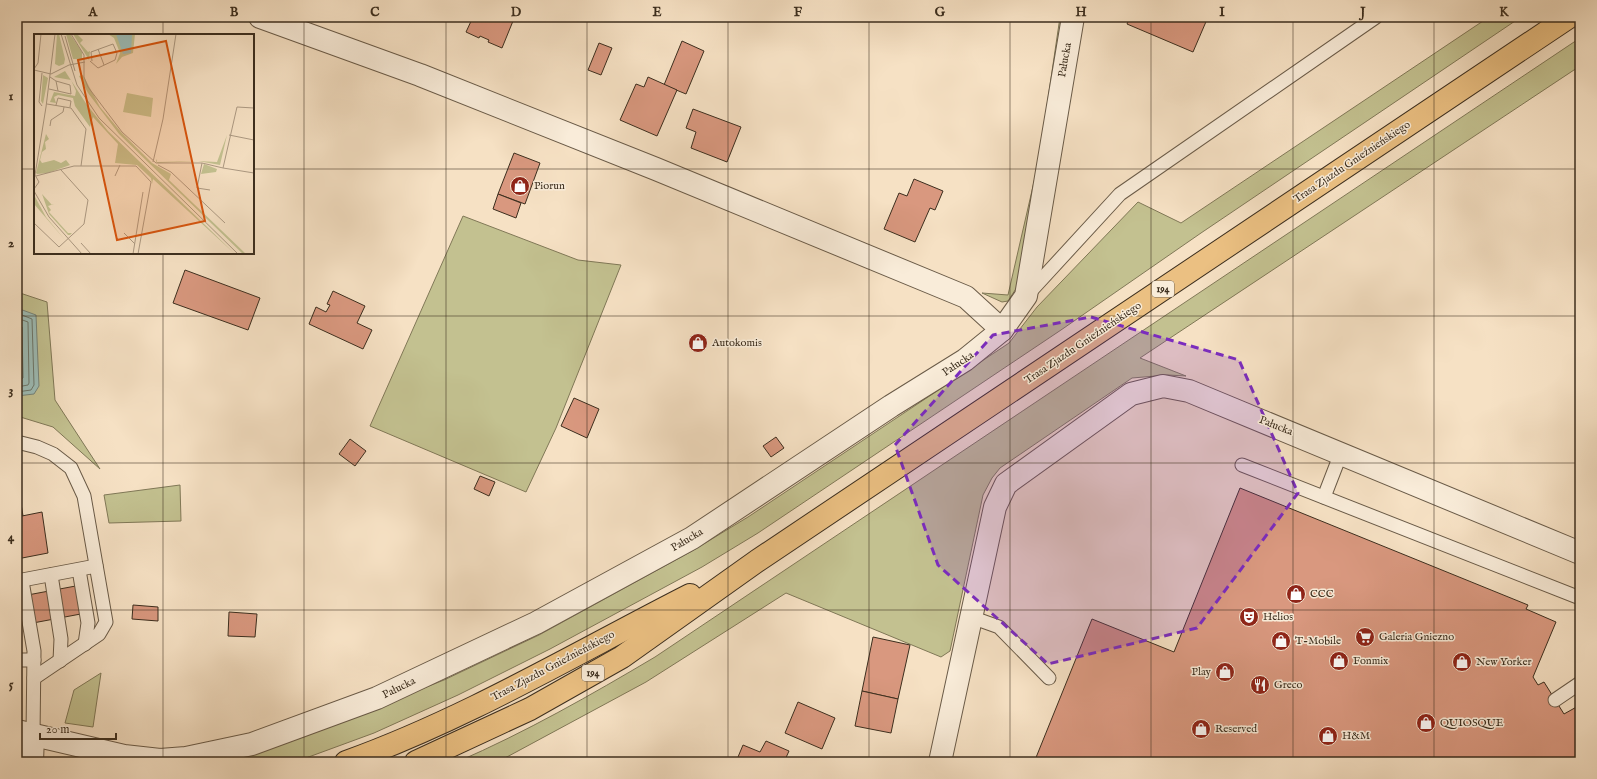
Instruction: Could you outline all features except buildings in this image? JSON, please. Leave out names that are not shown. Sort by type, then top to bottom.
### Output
[{"type":"main road","name":"Trasa Zjazdu Gnieźnieńskiego","points":[[416,762],[530,709],[622,658],[757,561],[1569,17]]},
{"type":"main road","name":"Trasa Zjazdu Gnieźnieńskiego","points":[[346,762],[465,712],[757,561]]},
{"type":"street","points":[[260,17],[420,75],[619,154],[966,297],[1002,330]]},
{"type":"street","name":"Pałucka","points":[[25,733],[72,742],[124,756],[160,760],[186,758],[252,744],[377,698],[536,623],[692,538],[891,406],[965,360],[1002,330],[1026,296],[1073,17]]},
{"type":"street","name":"Pałucka","points":[[940,762],[995,507],[1006,484],[1131,394],[1163,386],[1189,391],[1580,553]]},
{"type":"street","points":[[25,733],[32,762]]},
{"type":"lane","points":[[1026,296],[1120,194],[1373,17]]},
{"type":"lane","points":[[17,442],[36,446],[53,454],[71,468],[84,496],[106,622],[99,634],[34,678]]},
{"type":"lane","points":[[1324,497],[1341,453]]},
{"type":"lane","points":[[1242,465],[1580,598]]},
{"type":"lane","points":[[25,733],[34,678],[34,660],[20,581],[96,566]]},
{"type":"lane","points":[[79,570],[88,624],[85,644]]},
{"type":"lane","points":[[51,575],[62,639],[60,661]]},
{"type":"lane","points":[[971,617],[999,627],[1049,678]]},
{"type":"lane","points":[[17,660],[34,660]]},
{"type":"lane","points":[[1555,700],[1580,683]]},
{"type":"highlighted area","points":[[1091,317],[1239,360],[1298,493],[1197,628],[1048,664],[938,565],[895,445],[993,335]]},
{"type":"shaded area","points":[[1060,17],[1066,17],[1019,284],[1008,301],[1002,302],[982,293],[1008,295],[1039,160]]},
{"type":"shaded area","points":[[1489,17],[1521,17],[1201,233],[1061,330],[758,533],[702,567],[550,649],[458,695],[374,733],[295,762],[214,762],[366,711],[444,680],[539,635],[692,551],[748,517],[1009,343],[1037,307],[1138,202],[1181,223]]},
{"type":"shaded area","points":[[1580,38],[1580,66],[1140,358],[1186,376],[1168,375],[1132,378],[1000,468],[992,478],[983,495],[950,651],[941,657],[786,593],[646,682],[505,758],[513,762],[457,762],[558,712],[655,657]]},
{"type":"shaded area","points":[[463,216],[578,260],[621,265],[556,428],[526,492],[370,426]]},
{"type":"shaded area","points":[[17,292],[47,302],[55,400],[100,469],[53,427],[17,416]]},
{"type":"shaded area","points":[[180,485],[181,521],[109,523],[104,495]]},
{"type":"shaded area","points":[[101,673],[93,727],[65,723],[74,690]]},
{"type":"water","points":[[17,308],[36,315],[39,386],[34,394],[17,396]]},
{"type":"place","name":"Piorun","points":[[520,186]]},
{"type":"place","name":"Autokomis","points":[[698,343]]},
{"type":"place","name":"CCC","points":[[1296,594]]},
{"type":"place","name":"Helios","points":[[1249,617]]},
{"type":"place","name":"Galeria Gniezno","points":[[1365,637]]},
{"type":"place","name":"T-Mobile","points":[[1281,641]]},
{"type":"place","name":"Fonmix","points":[[1339,661]]},
{"type":"place","name":"New Yorker","points":[[1462,662]]},
{"type":"place","name":"Play","points":[[1225,672]]},
{"type":"place","name":"Greco","points":[[1260,685]]},
{"type":"place","name":"QUIOSQUE","points":[[1426,723]]},
{"type":"place","name":"Reserved","points":[[1201,729]]},
{"type":"place","name":"H&M","points":[[1328,736]]}]
